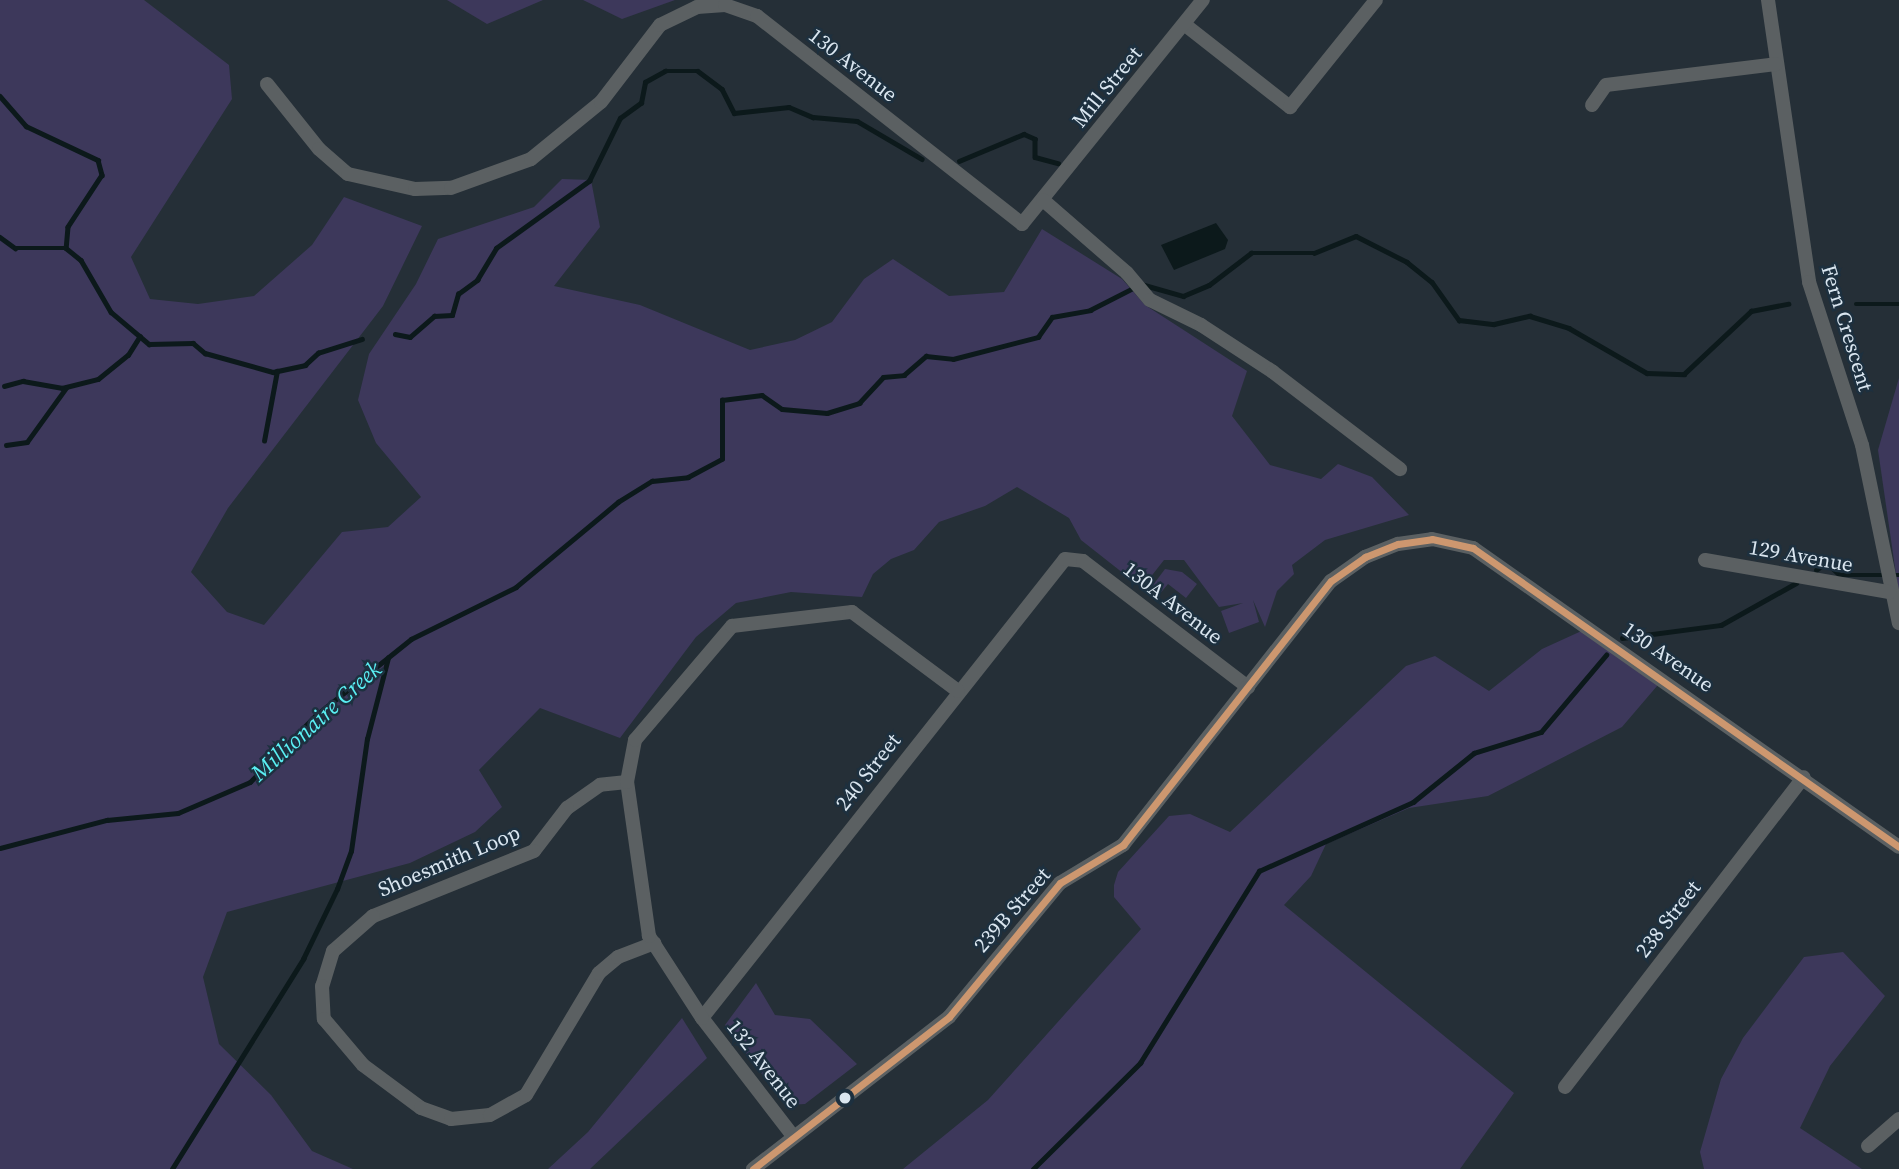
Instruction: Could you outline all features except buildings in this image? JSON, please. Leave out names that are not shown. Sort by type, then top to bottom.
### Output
[{"type":"street","name":"Mill Street","points":[[1043,201],[1203,0]]},
{"type":"street","points":[[1184,24],[1290,107],[1376,0]]},
{"type":"street","name":"Fern Crescent","points":[[1768,0],[1809,282],[1861,445],[1889,590],[1899,623]]},
{"type":"street","name":"130 Avenue","points":[[267,85],[319,149],[348,174],[404,188],[451,188],[531,159],[601,102],[660,25],[690,9],[725,5],[757,16],[1022,224],[1043,201]]},
{"type":"street","points":[[1592,105],[1606,85],[1776,64]]},
{"type":"street","points":[[1043,201],[1127,273],[1143,295],[1273,372],[1400,469]]},
{"type":"street","name":"130 Avenue","points":[[1398,544],[1432,539],[1473,548],[1804,777],[1899,847]]},
{"type":"street","name":"239B Street","points":[[753,1169],[949,1017],[1059,883],[1123,845],[1331,581],[1365,557],[1398,544]]},
{"type":"street","name":"130A Avenue","points":[[1070,557],[1091,567],[1248,687]]},
{"type":"street","name":"240 Street","points":[[702,1018],[1053,569],[1070,557]]},
{"type":"street","name":"129 Avenue","points":[[1705,561],[1889,590]]},
{"type":"street","points":[[654,943],[627,782],[635,740],[732,626],[852,612],[958,691]]},
{"type":"street","name":"238 Street","points":[[1566,1087],[1804,777]]},
{"type":"street","name":"Shoesmith Loop","points":[[627,782],[600,786],[567,808],[534,851],[373,916],[332,951],[322,986],[324,1020],[363,1065],[421,1108],[451,1119],[490,1115],[526,1095],[599,973],[618,957],[654,943]]},
{"type":"street","name":"132 Avenue","points":[[654,943],[702,1018],[793,1136]]},
{"type":"street","points":[[1868,1146],[1899,1119]]},
{"type":"shaded area","points":[[0,0],[144,0],[229,65],[232,99],[131,257],[150,299],[198,304],[254,296],[312,245],[344,197],[422,226],[383,306],[228,508],[191,572],[227,612],[264,625],[342,532],[388,527],[421,497],[376,443],[358,400],[369,354],[416,284],[438,239],[534,207],[562,179],[591,180],[600,227],[554,286],[640,305],[750,350],[795,340],[832,322],[864,279],[893,259],[949,296],[1004,292],[1042,229],[1122,279],[1145,305],[1247,371],[1232,416],[1270,465],[1321,479],[1338,464],[1372,477],[1409,515],[1325,540],[1292,565],[1294,574],[1277,591],[1265,627],[1253,600],[1259,622],[1229,633],[1221,611],[1243,603],[1219,607],[1184,560],[1164,560],[1142,588],[1081,540],[1069,518],[1017,487],[985,506],[939,522],[914,550],[891,559],[873,574],[862,597],[791,592],[736,603],[696,637],[620,738],[540,708],[479,770],[502,807],[475,832],[410,863],[227,912],[203,977],[219,1044],[271,1095],[312,1151],[353,1169],[0,1169]]},
{"type":"shaded area","points":[[447,0],[543,0],[487,24]]},
{"type":"shaded area","points":[[583,0],[675,0],[622,19]]},
{"type":"shaded area","points":[[1216,223],[1228,240],[1225,249],[1174,270],[1161,245]]},
{"type":"shaded area","points":[[1899,378],[1899,595],[1878,450]]},
{"type":"shaded area","points":[[1165,569],[1182,572],[1197,584],[1186,598],[1168,584],[1158,596],[1150,589]]},
{"type":"shaded area","points":[[1588,628],[1663,679],[1622,727],[1488,796],[1409,808],[1326,844],[1311,876],[1284,905],[1514,1093],[1460,1169],[903,1169],[988,1100],[1141,929],[1114,897],[1114,885],[1118,872],[1169,816],[1190,814],[1230,832],[1406,666],[1435,656],[1489,691],[1542,649]]},
{"type":"shaded area","points":[[1843,952],[1885,996],[1830,1066],[1800,1128],[1862,1169],[1704,1169],[1700,1152],[1721,1079],[1743,1038],[1804,957]]},
{"type":"shaded area","points":[[756,983],[775,1015],[810,1019],[857,1064],[805,1104],[789,1105],[779,1097],[725,1025]]},
{"type":"shaded area","points":[[682,1018],[707,1058],[590,1169],[548,1169],[588,1132]]},
{"type":"waterway","points":[[395,334],[410,337],[434,316],[452,315],[458,294],[477,280],[496,248],[589,181],[620,118],[641,103],[645,82],[665,71],[698,71],[722,89],[734,113],[789,107],[813,117],[857,121],[922,159]]},
{"type":"waterway","points":[[0,96],[26,126],[98,160],[102,175],[68,227],[66,248],[81,260],[111,312],[149,344],[193,343],[205,353],[273,372],[305,365],[318,353],[362,339]]},
{"type":"waterway","points":[[959,161],[1024,134],[1035,139],[1035,157],[1058,163]]},
{"type":"waterway","name":"Millionaire Creek","points":[[0,848],[107,820],[178,813],[250,782],[315,716],[411,639],[516,587],[618,502],[652,481],[688,477],[722,459],[722,400],[762,395],[782,409],[827,413],[859,403],[883,377],[904,375],[926,356],[953,359],[1038,337],[1052,317],[1090,310],[1141,284],[1183,296],[1209,285],[1251,253],[1314,253],[1356,236],[1407,262],[1432,282],[1459,320],[1494,324],[1530,316],[1569,328],[1647,373],[1684,374],[1751,311],[1788,304]]},
{"type":"waterway","points":[[0,237],[15,248],[66,248]]},
{"type":"waterway","points":[[1856,304],[1899,304]]},
{"type":"waterway","points":[[4,386],[23,381],[62,388],[98,379],[128,355],[140,336]]},
{"type":"waterway","points":[[264,441],[277,371]]},
{"type":"waterway","points":[[6,445],[27,442],[66,388]]},
{"type":"waterway","points":[[1816,570],[1826,562],[1840,575],[1899,575]]},
{"type":"waterway","points":[[1622,638],[1721,625],[1796,583]]},
{"type":"waterway","points":[[1033,1169],[1140,1063],[1259,871],[1413,802],[1474,753],[1541,732],[1606,655]]},
{"type":"waterway","name":"Millionaire Creek","points":[[172,1169],[303,959],[337,889],[351,851],[367,739],[388,658]]},
{"type":"transit line","points":[[753,1169],[949,1017],[1060,883],[1123,845],[1331,581],[1365,557],[1398,544],[1432,539],[1473,548],[1899,847]]}]
